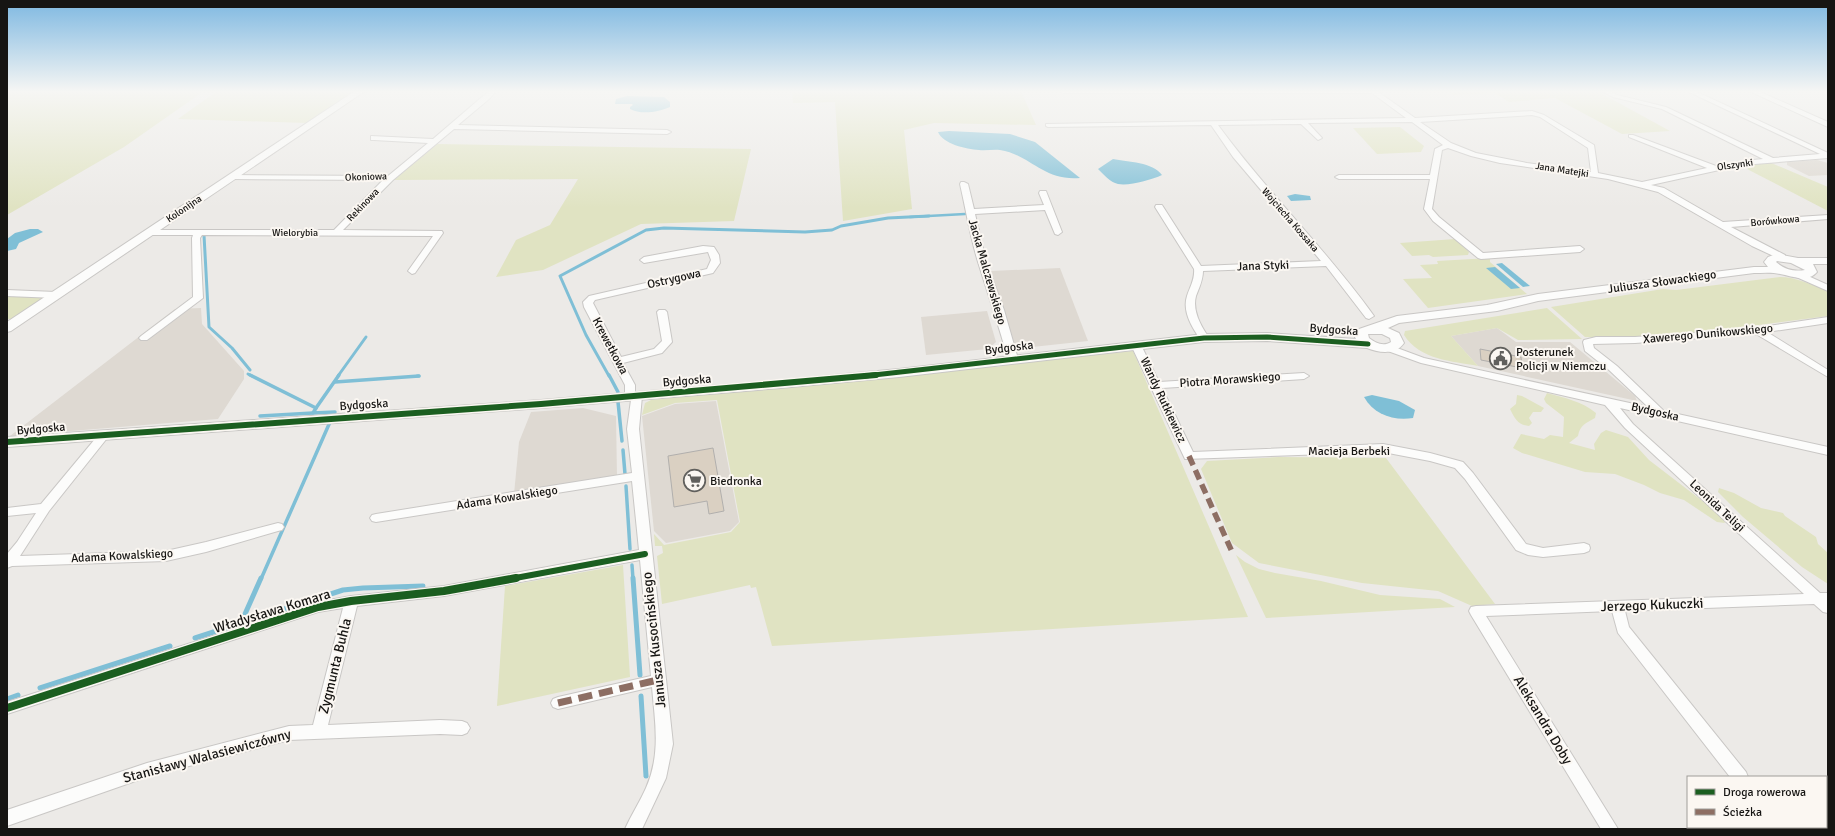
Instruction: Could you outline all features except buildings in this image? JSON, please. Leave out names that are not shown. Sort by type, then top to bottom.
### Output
[{"type":"street","name":"Kolonijna","points":[[7,328],[303,130]]},
{"type":"street","name":"Okoniowa","points":[[233,177],[390,178],[448,130]]},
{"type":"street","points":[[582,130],[667,132]]},
{"type":"street","name":"Wojciecha Kossaka","points":[[1218,130],[1248,170],[1328,263],[1369,316]]},
{"type":"street","points":[[1311,130],[1318,138]]},
{"type":"street","name":"Jana Matejki","points":[[1427,130],[1448,145],[1486,157],[1643,184],[1661,190],[1755,244],[1777,263]]},
{"type":"street","points":[[1565,130],[1591,147],[1595,175]]},
{"type":"street","points":[[1709,130],[1772,161]]},
{"type":"street","points":[[1773,130],[1828,156]]},
{"type":"street","points":[[1631,136],[1714,168]]},
{"type":"street","points":[[374,138],[435,141]]},
{"type":"street","points":[[1448,145],[1439,149],[1428,209],[1481,256],[1580,250]]},
{"type":"street","name":"Olszynki","points":[[1643,184],[1714,168],[1828,156]]},
{"type":"street","points":[[1339,177],[1434,177]]},
{"type":"street","name":"Rekinowa","points":[[336,233],[390,178]]},
{"type":"street","name":"Jacka Malczewskiego","points":[[964,184],[982,261],[999,310],[1012,359]]},
{"type":"street","points":[[1042,192],[1058,232]]},
{"type":"street","points":[[1159,206],[1198,269],[1199,276],[1190,304],[1192,314],[1204,338]]},
{"type":"street","points":[[970,212],[1048,207]]},
{"type":"street","name":"Borówkowa","points":[[1722,225],[1828,217]]},
{"type":"street","name":"Wielorybia","points":[[151,232],[439,233],[412,271]]},
{"type":"street","points":[[144,338],[198,298],[196,238],[199,232]]},
{"type":"street","name":"Ostrygowa","points":[[592,298],[710,271],[716,264],[716,258],[711,249],[703,249],[644,260]]},
{"type":"street","points":[[1798,261],[1805,271],[1828,288]]},
{"type":"street","points":[[1777,263],[1827,261]]},
{"type":"street","points":[[1777,263],[1805,271],[1827,261]]},
{"type":"street","name":"Jana Styki","points":[[1198,269],[1328,263]]},
{"type":"street","name":"Juliusza Słowackiego","points":[[1364,339],[1364,331],[1374,329],[1391,321],[1541,302],[1570,294],[1754,270],[1777,263]]},
{"type":"street","points":[[7,293],[56,295]]},
{"type":"street","name":"Krewetkowa","points":[[592,298],[588,302],[589,307],[618,361],[634,396]]},
{"type":"street","points":[[618,361],[658,351],[667,342],[662,312]]},
{"type":"street","points":[[1374,329],[1393,342],[1395,328],[1405,320]]},
{"type":"street","name":"Xawerego Dunikowskiego","points":[[1660,413],[1613,368],[1589,349],[1588,342],[1596,340],[1635,340],[1758,331],[1828,320]]},
{"type":"street","points":[[1758,331],[1828,374]]},
{"type":"street","name":"Bydgoska","points":[[7,442],[541,404],[899,373],[1204,338],[1267,337],[1319,340],[1364,339],[1378,348],[1393,342],[1421,360],[1436,362],[1828,451]]},
{"type":"street","name":"Wandy Rutkiewicz","points":[[1136,345],[1189,456]]},
{"type":"street","name":"Piotra Morawskiego","points":[[1156,385],[1304,376]]},
{"type":"street","name":"Janusza Kusocińskiego","points":[[633,829],[657,786],[664,762],[665,744],[633,429],[634,396]]},
{"type":"street","name":"Leonida Teligi","points":[[1609,402],[1629,426],[1825,602]]},
{"type":"street","points":[[8,562],[22,545],[45,508],[104,435]]},
{"type":"street","name":"Macieja Berbeki","points":[[1189,456],[1383,448],[1430,457],[1459,465],[1470,476],[1521,547],[1529,551],[1537,552],[1584,548]]},
{"type":"street","name":"Adama Kowalskiego","points":[[376,518],[638,476]]},
{"type":"street","points":[[7,512],[45,508]]},
{"type":"street","name":"Adama Kowalskiego","points":[[8,562],[166,556],[206,547],[278,527]]},
{"type":"street","name":"Władysława Komara","points":[[7,708],[318,607],[351,601],[444,591],[645,554]]},
{"type":"street","name":"Zygmunta Buhla","points":[[319,731],[351,601]]},
{"type":"street","name":"Jerzego Kukuczki","points":[[1476,611],[1618,606],[1825,602]]},
{"type":"street","points":[[1618,606],[1623,629],[1739,776]]},
{"type":"street","name":"Aleksandra Doby","points":[[1476,611],[1610,829]]},
{"type":"street","points":[[558,703],[658,680]]},
{"type":"street","name":"Stanisławy Walasiewiczówny","points":[[7,818],[176,761],[289,733],[440,727],[462,728]]},
{"type":"shaded area","points":[[1817,160],[1828,163],[1828,175],[1809,176],[1787,165],[1787,162]]},
{"type":"shaded area","points":[[1060,268],[1088,341],[1014,349],[991,271]]},
{"type":"shaded area","points":[[201,308],[202,324],[244,371],[244,379],[218,419],[10,436],[175,309]]},
{"type":"shaded area","points":[[987,311],[996,342],[988,349],[926,355],[921,317]]},
{"type":"shaded area","points":[[1497,328],[1516,342],[1570,342],[1635,396],[1637,401],[1478,366],[1451,336]]},
{"type":"shaded area","points":[[716,401],[739,522],[730,531],[666,543],[654,531],[642,416],[675,404]]},
{"type":"shaded area","points":[[583,408],[616,416],[617,477],[514,494],[519,442],[531,412]]},
{"type":"green space","points":[[7,130],[148,130],[124,147],[7,215]]},
{"type":"green space","points":[[837,130],[904,130],[912,209],[843,221]]},
{"type":"green space","points":[[1355,130],[1404,130],[1424,146],[1421,152],[1377,154]]},
{"type":"green space","points":[[1615,130],[1670,131],[1622,134]]},
{"type":"green space","points":[[437,144],[751,149],[734,221],[641,224],[543,270],[496,277],[516,240],[550,225],[578,179],[394,180]]},
{"type":"green space","points":[[1769,162],[1828,187],[1828,211],[1747,169],[1750,166]]},
{"type":"green space","points":[[1455,239],[1469,252],[1468,255],[1433,257],[1429,255],[1412,256],[1400,243]]},
{"type":"green space","points":[[1490,258],[1490,262],[1527,294],[1428,308],[1403,279],[1432,278],[1420,265],[1438,264],[1437,261]]},
{"type":"green space","points":[[1780,277],[1792,278],[1805,282],[1828,292],[1828,316],[1696,333],[1632,338],[1585,337],[1551,307],[1663,289],[1676,290]]},
{"type":"green space","points":[[7,295],[45,297],[13,319],[7,319]]},
{"type":"green space","points":[[1547,308],[1582,339],[1518,340],[1497,328],[1451,336],[1478,366],[1437,358],[1419,350],[1404,335],[1405,331]]},
{"type":"green space","points":[[1133,351],[1248,617],[772,646],[756,587],[751,588],[750,585],[662,604],[657,556],[663,553],[662,546],[655,546],[654,534],[664,545],[731,532],[740,522],[717,400],[675,403],[642,415],[645,403],[651,400],[995,364],[997,367],[1002,366],[1003,364]]},
{"type":"green space","points":[[1547,393],[1579,403],[1596,413],[1595,418],[1584,425],[1580,429],[1578,436],[1569,443],[1595,450],[1594,444],[1601,433],[1606,430],[1628,437],[1649,460],[1722,516],[1725,523],[1717,522],[1684,500],[1660,493],[1615,474],[1585,472],[1522,453],[1513,448],[1521,434],[1544,439],[1550,435],[1563,437],[1564,417],[1546,403],[1544,399]]},
{"type":"green space","points":[[1517,395],[1522,396],[1544,408],[1541,412],[1533,412],[1529,418],[1532,423],[1529,426],[1517,421],[1510,409],[1516,404]]},
{"type":"green space","points":[[1279,457],[1386,458],[1495,604],[1472,606],[1438,591],[1362,583],[1259,563],[1232,543],[1201,469],[1207,461]]},
{"type":"green space","points":[[1719,488],[1734,493],[1761,508],[1783,513],[1785,516],[1816,537],[1818,544],[1828,553],[1828,584],[1802,567],[1743,517],[1718,492]]},
{"type":"green space","points":[[1236,555],[1245,562],[1259,569],[1275,573],[1321,581],[1380,595],[1440,599],[1455,607],[1266,618]]},
{"type":"green space","points":[[623,565],[630,677],[497,706],[505,586]]},
{"type":"water","points":[[949,131],[1010,134],[1035,142],[1080,178],[1056,176],[1020,157],[1000,150],[982,150],[962,147],[945,140],[938,132]]},
{"type":"water","points":[[1113,159],[1153,167],[1162,175],[1140,182],[1118,184],[1110,180],[1098,169]]},
{"type":"water","points":[[1295,194],[1310,196],[1311,200],[1291,201],[1287,196]]},
{"type":"water","points":[[30,229],[38,229],[43,232],[19,243],[16,249],[7,251],[7,239],[15,233]]},
{"type":"water","points":[[1502,263],[1530,286],[1523,287],[1496,264]]},
{"type":"water","points":[[1495,267],[1520,288],[1511,289],[1486,268]]},
{"type":"water","points":[[1372,395],[1399,401],[1415,410],[1413,418],[1399,419],[1379,412],[1368,403],[1364,397]]},
{"type":"waterway","points":[[923,216],[965,214]]},
{"type":"waterway","points":[[609,376],[586,335],[560,276],[646,230],[664,228],[805,232],[832,230],[841,226],[888,218],[923,216]]},
{"type":"waterway","points":[[910,217],[923,216]]},
{"type":"waterway","points":[[923,216],[929,216]]},
{"type":"waterway","points":[[204,235],[209,327],[232,348],[250,370]]},
{"type":"waterway","points":[[338,376],[366,337]]},
{"type":"waterway","points":[[248,374],[316,408]]},
{"type":"waterway","points":[[316,408],[339,375]]},
{"type":"waterway","points":[[609,375],[618,392]]},
{"type":"waterway","points":[[335,382],[419,376],[417,376]]},
{"type":"waterway","points":[[618,402],[622,441]]},
{"type":"waterway","points":[[313,413],[316,408]]},
{"type":"waterway","points":[[313,413],[335,412]]},
{"type":"waterway","points":[[260,416],[313,413]]},
{"type":"waterway","points":[[261,579],[330,422]]},
{"type":"waterway","points":[[623,450],[625,474]]},
{"type":"waterway","points":[[626,486],[630,549]]},
{"type":"waterway","points":[[632,565],[633,579]]},
{"type":"waterway","points":[[241,623],[261,578]]},
{"type":"waterway","points":[[633,578],[640,675]]},
{"type":"waterway","points":[[195,638],[343,590],[423,586]]},
{"type":"waterway","points":[[40,688],[170,646]]},
{"type":"waterway","points":[[7,699],[18,695]]},
{"type":"waterway","points":[[641,696],[646,776]]},
{"type":"marked path","points":[[1189,456],[1233,554]]},
{"type":"marked path","points":[[558,703],[658,680]]},
{"type":"cycle path","points":[[7,442],[541,404],[781,384],[899,373],[1204,338],[1267,337],[1368,344]]},
{"type":"cycle path","points":[[7,708],[318,607],[351,601],[444,591],[645,554]]},
{"type":"place","name":"Posterunek Policji w Niemczu","points":[[1501,359]]},
{"type":"place","name":"Biedronka","points":[[695,481]]}]
